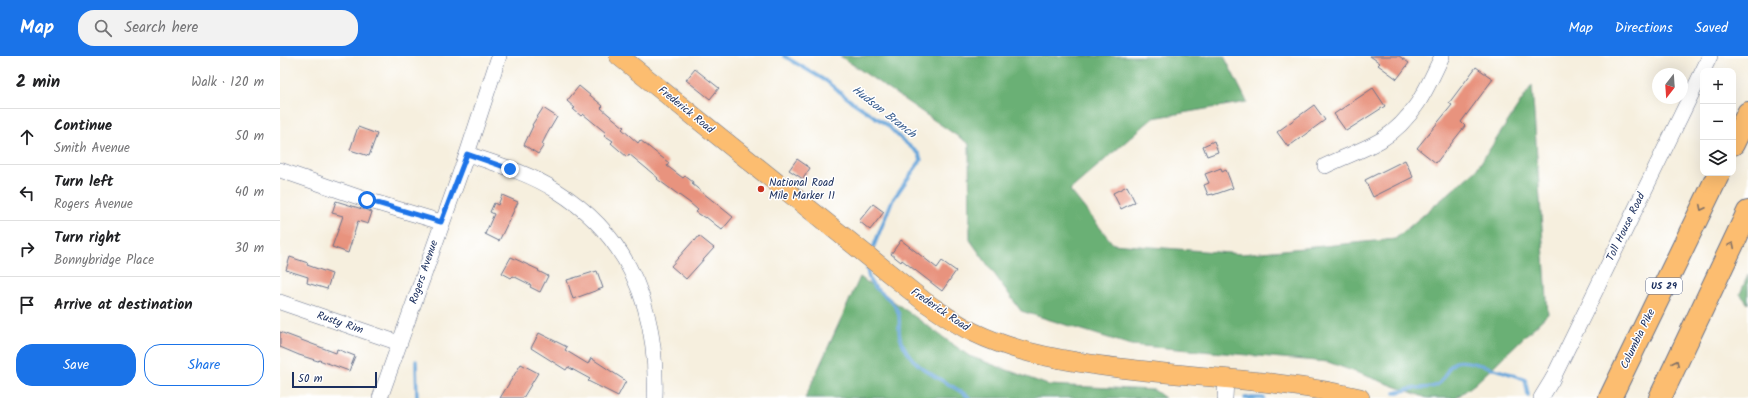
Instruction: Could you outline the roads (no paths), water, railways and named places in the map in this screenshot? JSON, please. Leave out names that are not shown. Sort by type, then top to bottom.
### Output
[{"type":"highway","points":[[1735,140],[1748,113]]},
{"type":"highway","name":"Columbia Pike","points":[[1610,398],[1718,176]]},
{"type":"highway","points":[[1660,398],[1748,212]]},
{"type":"main road","name":"Frederick Road","points":[[619,56],[925,302],[973,332],[1026,351],[1071,361],[1226,389],[1289,385],[1360,398]]},
{"type":"street","name":"Rogers Avenue","points":[[380,398],[441,222],[467,154],[499,56]]},
{"type":"street","points":[[1325,166],[1381,140],[1398,126],[1412,112],[1425,94],[1442,56]]},
{"type":"street","name":"Toll House Road","points":[[1541,398],[1555,373],[1710,56]]},
{"type":"street","points":[[467,154],[510,169],[556,191],[582,209],[608,236],[629,265],[641,294],[654,351],[655,398]]},
{"type":"street","points":[[280,170],[367,200],[441,222]]},
{"type":"street","name":"Rusty Rim","points":[[280,302],[399,343]]},
{"type":"waterway","name":"Hudson Branch","points":[[784,56],[826,81],[851,101],[887,125],[919,154],[921,160],[892,201],[873,248]]},
{"type":"waterway","name":"Hudson Branch","points":[[867,269],[869,280],[895,305],[899,316],[900,337],[905,349],[912,359],[920,367],[970,398]]},
{"type":"waterway","points":[[416,361],[417,398]]},
{"type":"waterway","name":"Hudson Branch","points":[[1395,393],[1413,388],[1437,385],[1450,366],[1461,361],[1487,366],[1525,379],[1528,395]]},
{"type":"waterway","name":"Hudson Branch","points":[[1245,398],[1264,398]]},
{"type":"place","name":"National Road Mile Marker 11","points":[[761,189]]}]
